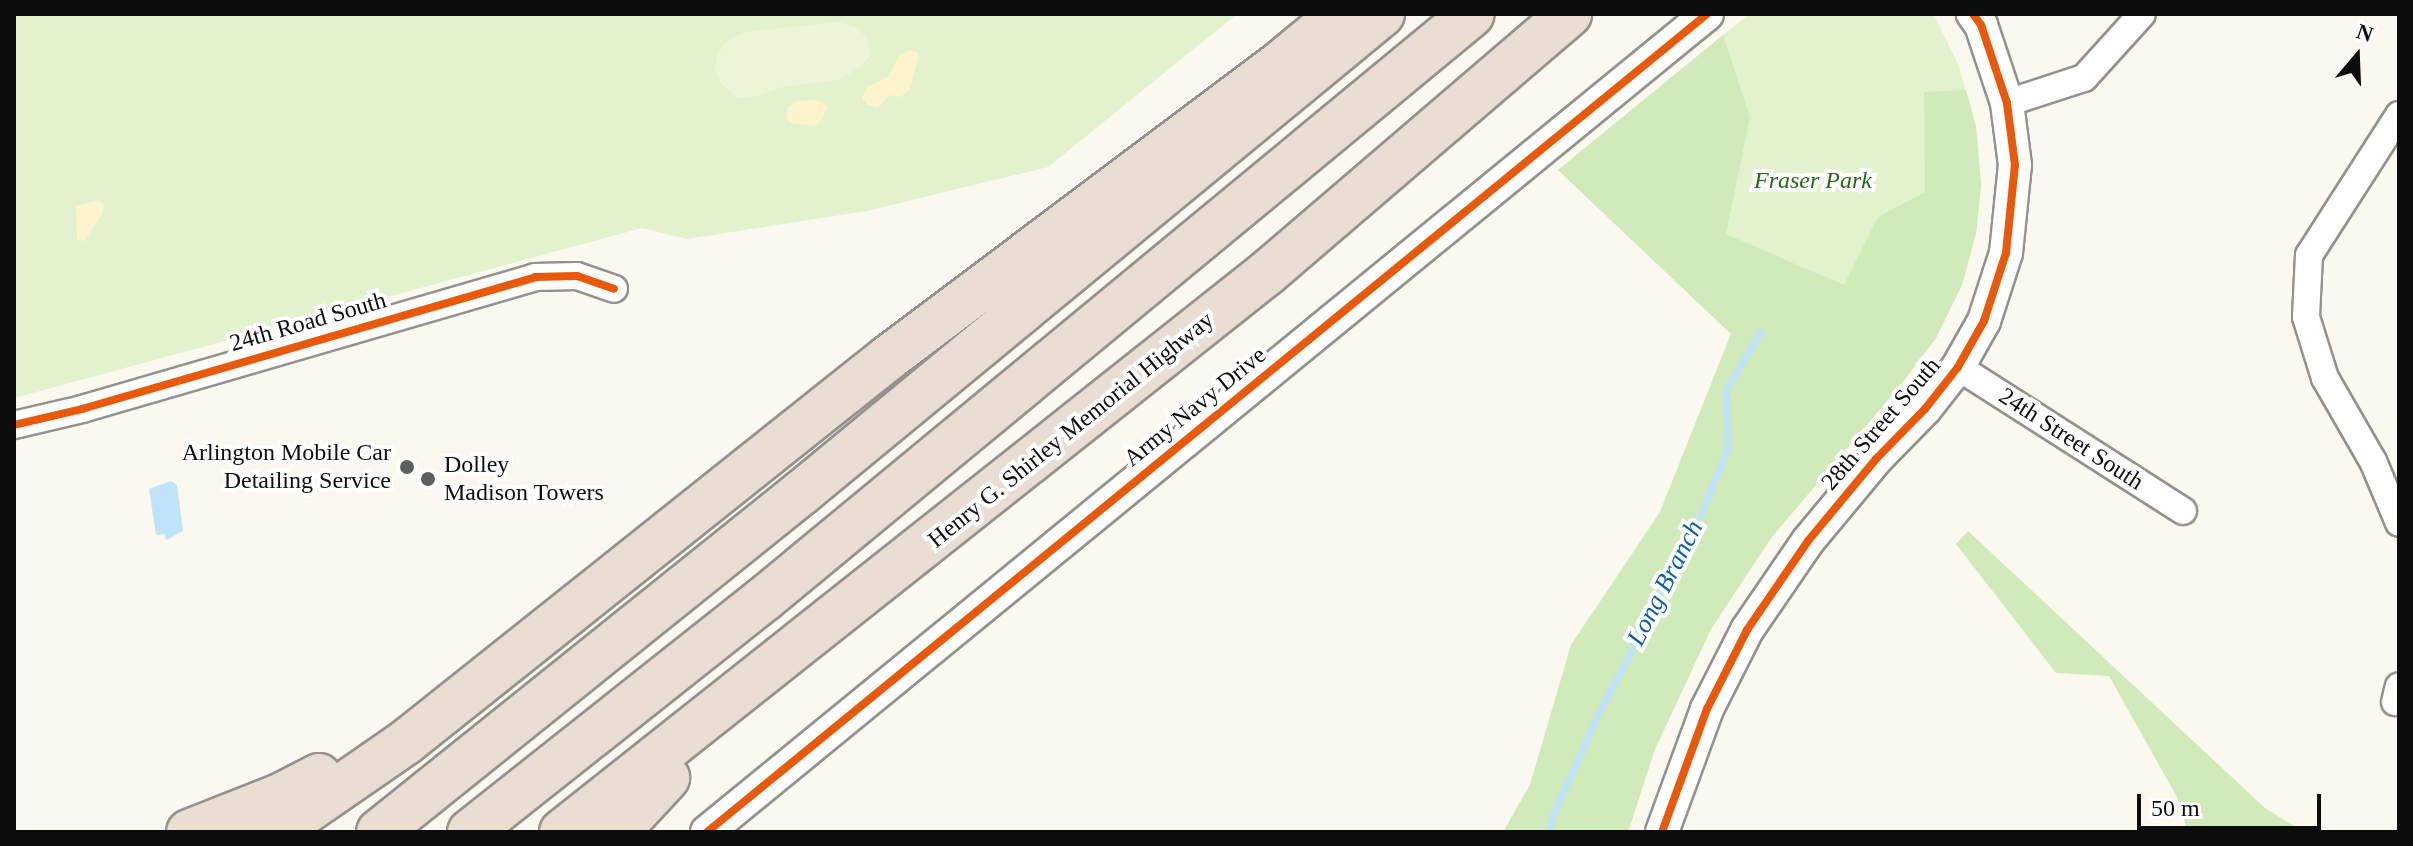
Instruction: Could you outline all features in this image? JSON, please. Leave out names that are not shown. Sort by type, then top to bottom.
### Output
[{"type":"highway","points":[[276,832],[406,742],[888,358],[1281,63],[1340,14]]},
{"type":"highway","points":[[379,832],[801,493],[1382,14]]},
{"type":"highway","points":[[470,832],[764,599],[1472,14]]},
{"type":"highway","name":"Henry G. Shirley Memorial Highway","points":[[562,832],[1267,273],[1569,14]]},
{"type":"highway","points":[[189,832],[299,787],[391,733],[537,637]]},
{"type":"highway","points":[[617,832],[797,648]]},
{"type":"street","name":"Army Navy Drive","points":[[707,832],[1707,14]]},
{"type":"street","name":"28th Street South","points":[[1662,832],[1707,709],[1747,630],[1808,541],[1876,459],[1925,409],[1958,367],[1984,321],[2006,253],[2015,165],[2007,103],[1981,25],[1973,14]]},
{"type":"street","points":[[2007,103],[2084,78],[2142,14]]},
{"type":"street","points":[[2399,115],[2309,255],[2306,317],[2325,378],[2373,461],[2399,523]]},
{"type":"street","name":"24th Road South","points":[[14,425],[82,409],[535,277],[577,276],[614,289]]},
{"type":"street","name":"24th Street South","points":[[1958,367],[2183,511]]},
{"type":"green space","points":[[14,14],[1237,14],[1048,167],[867,211],[687,239],[642,228],[14,398]]},
{"type":"green space","name":"Fraser Park","points":[[1749,14],[1932,14],[1935,17],[1958,64],[1976,126],[1981,185],[1976,234],[1962,285],[1936,338],[1899,387],[1771,538],[1711,629],[1655,749],[1628,832],[1503,832],[1530,785],[1571,645],[1660,512],[1731,334],[1558,170]]},
{"type":"green space","points":[[838,22],[857,27],[867,38],[871,55],[859,68],[839,80],[782,87],[757,96],[738,98],[722,85],[715,72],[717,55],[726,42],[744,32]]},
{"type":"green space","name":"Fraser Park","points":[[1723,35],[1750,117],[1726,234],[1844,285],[1878,217],[1925,192],[1924,92],[1966,90],[1976,126],[1981,185],[1976,234],[1962,285],[1936,338],[1899,387],[1771,538],[1711,629],[1655,749],[1628,832],[1503,832],[1530,785],[1571,645],[1660,512],[1731,334],[1558,170]]},
{"type":"green space","points":[[1968,531],[2265,808],[2304,832],[2188,832],[2177,797],[2109,676],[2056,673],[1956,544]]},
{"type":"sand","points":[[909,50],[919,53],[910,90],[900,97],[890,95],[877,108],[868,105],[862,99],[866,88],[888,77],[899,56]]},
{"type":"sand","points":[[797,101],[822,102],[827,107],[823,118],[815,126],[790,123],[786,117],[788,107]]},
{"type":"sand","points":[[99,200],[104,205],[103,213],[84,241],[77,240],[76,206]]},
{"type":"water","points":[[171,481],[177,485],[183,531],[166,540],[165,534],[156,535],[149,489]]},
{"type":"waterway","name":"Long Branch","points":[[1550,832],[1550,821],[1598,714],[1693,533],[1727,450],[1726,390],[1760,332]]},
{"type":"cycle path","points":[[707,832],[1707,14]]},
{"type":"cycle path","points":[[1662,832],[1707,709],[1747,630],[1808,541],[1876,459],[1925,409],[1958,367],[1984,321],[2006,253],[2015,165],[2007,103],[1981,25],[1973,14]]},
{"type":"cycle path","points":[[14,425],[82,409],[535,277],[577,276],[614,289]]},
{"type":"place","name":"Arlington Mobile Car Detailing Service","points":[[407,467]]},
{"type":"place","name":"Dolley Madison Towers","points":[[428,479]]}]
